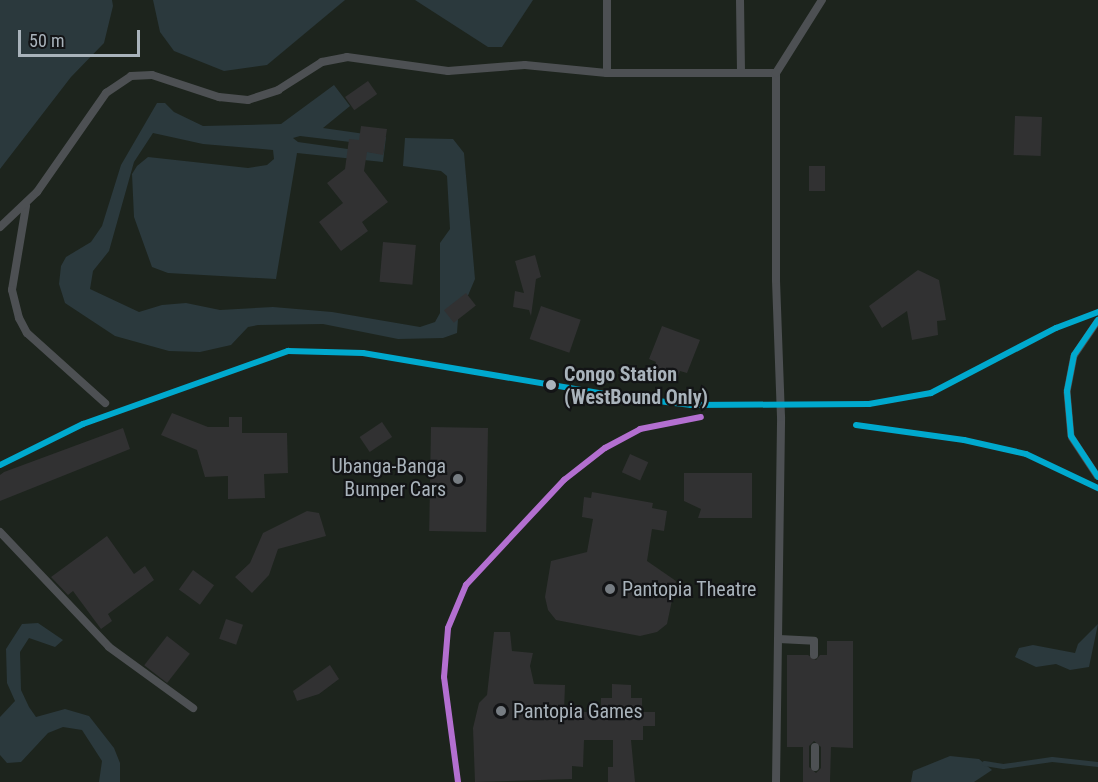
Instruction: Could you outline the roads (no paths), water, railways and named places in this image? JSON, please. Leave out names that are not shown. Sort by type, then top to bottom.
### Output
[{"type":"lane","points":[[607,73],[608,0]]},
{"type":"lane","points":[[740,0],[741,73]]},
{"type":"lane","points":[[776,782],[781,417],[776,280],[776,73],[822,0]]},
{"type":"lane","points":[[0,227],[26,204],[106,93],[131,76],[152,75],[219,97],[248,100],[278,90],[322,62],[347,57],[448,71],[525,65],[607,73],[776,73]]},
{"type":"lane","points":[[26,204],[13,276],[19,318],[27,333],[105,403]]},
{"type":"lane","points":[[0,532],[109,647],[193,708]]},
{"type":"lane","points":[[779,639],[814,640],[814,655]]},
{"type":"lane","points":[[815,747],[815,767]]},
{"type":"waterway","points":[[984,763],[1003,766],[1052,759],[1098,764]]},
{"type":"railway","points":[[1098,320],[1074,355],[1067,391],[1071,436],[1098,477]]},
{"type":"place","name":"Congo Station (WestBound Only)","points":[[551,385]]},
{"type":"place","name":"Ubanga-Banga Bumper Cars","points":[[458,479]]},
{"type":"place","name":"Pantopia Theatre","points":[[610,589]]},
{"type":"place","name":"Pantopia Games","points":[[501,711]]}]
